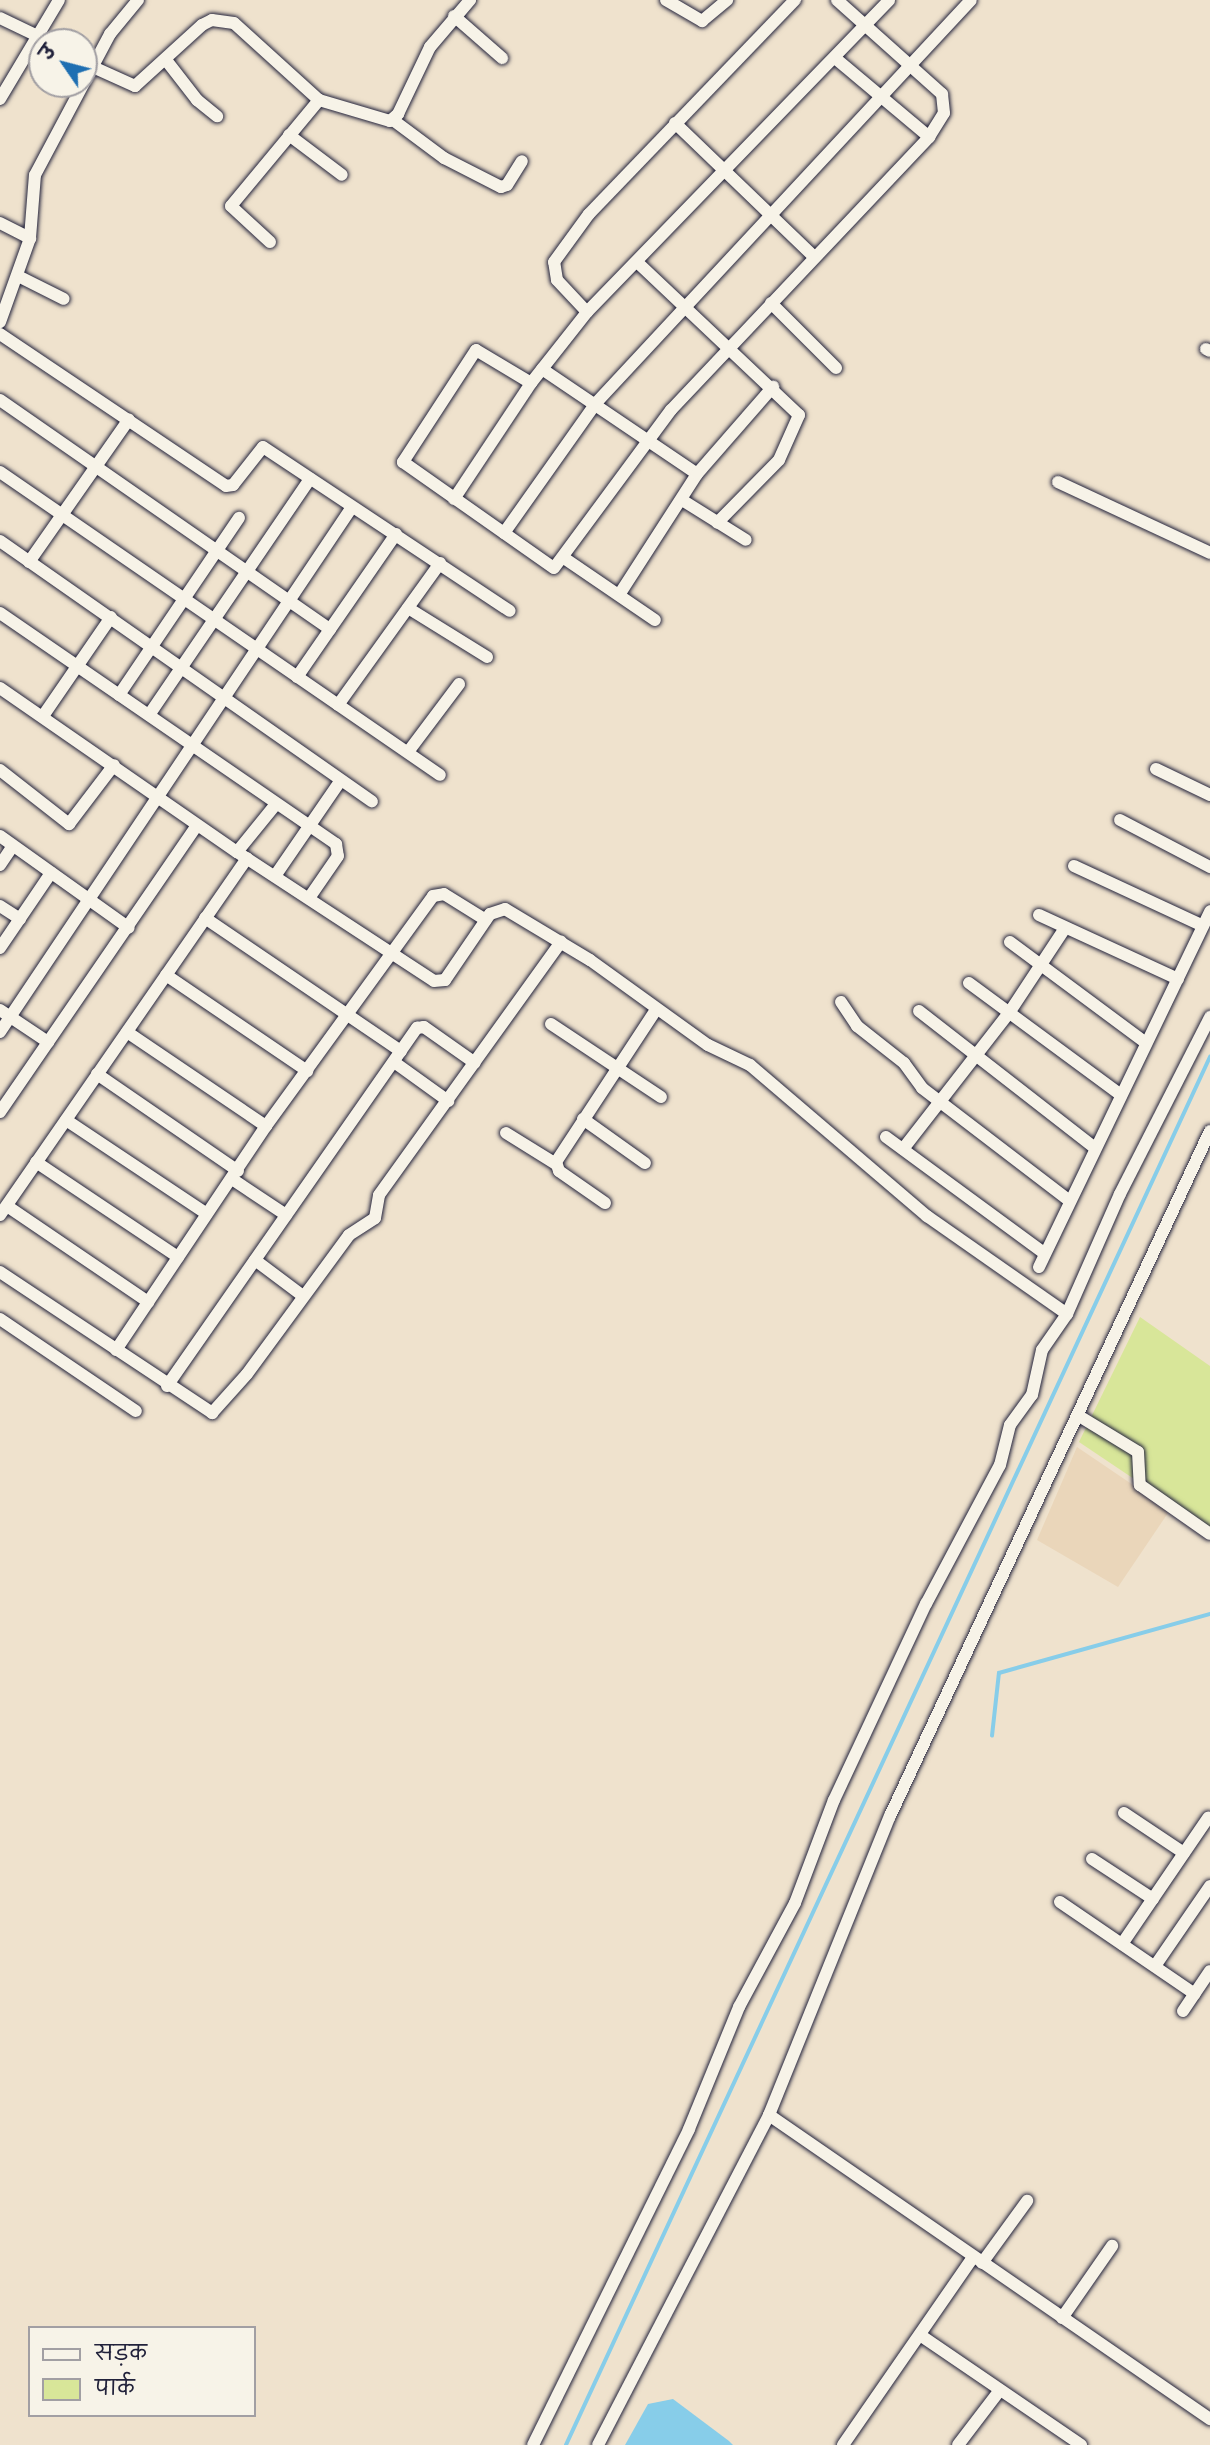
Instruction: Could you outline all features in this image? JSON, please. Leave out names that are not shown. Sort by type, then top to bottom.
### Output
[{"type":"street","points":[[49,28],[59,0]]},
{"type":"street","points":[[98,51],[138,0]]},
{"type":"street","points":[[393,120],[430,47],[470,0]]},
{"type":"street","points":[[666,0],[702,22],[727,0]]},
{"type":"street","points":[[587,312],[556,280],[554,262],[579,225],[795,0]]},
{"type":"street","points":[[531,383],[484,351],[473,352],[403,463],[551,567],[564,558],[648,438],[728,346],[929,137],[944,113],[945,99],[837,0]]},
{"type":"street","points":[[454,499],[531,383],[587,312],[889,0]]},
{"type":"street","points":[[504,533],[596,403],[912,67],[971,0]]},
{"type":"street","points":[[454,16],[502,58]]},
{"type":"street","points":[[0,18],[28,31]]},
{"type":"street","points":[[98,69],[135,86],[208,21],[234,23],[319,100],[393,120],[450,162],[501,187],[507,185],[522,161]]},
{"type":"street","points":[[835,58],[929,137]]},
{"type":"street","points":[[166,60],[197,100],[217,116]]},
{"type":"street","points":[[0,99],[28,62]]},
{"type":"street","points":[[0,322],[30,237],[34,175],[72,98]]},
{"type":"street","points":[[270,242],[231,206],[319,100]]},
{"type":"street","points":[[675,123],[813,256]]},
{"type":"street","points":[[289,135],[342,175]]},
{"type":"street","points":[[0,223],[30,237]]},
{"type":"street","points":[[637,262],[797,412],[798,419],[779,460],[717,523]]},
{"type":"street","points":[[18,276],[64,299]]},
{"type":"street","points":[[771,303],[836,368]]},
{"type":"street","points":[[0,334],[226,486],[233,485],[261,447],[510,611]]},
{"type":"street","points":[[542,369],[648,438],[697,474]]},
{"type":"street","points":[[619,595],[697,474],[773,387]]},
{"type":"street","points":[[0,400],[330,629]]},
{"type":"street","points":[[29,562],[129,419]]},
{"type":"street","points":[[0,472],[440,775]]},
{"type":"street","points":[[149,715],[310,479]]},
{"type":"street","points":[[1058,482],[1210,553]]},
{"type":"street","points":[[682,500],[746,540]]},
{"type":"street","points":[[0,1032],[5,1013],[89,901],[352,507]]},
{"type":"street","points":[[119,695],[186,600],[239,518]]},
{"type":"street","points":[[298,677],[396,534]]},
{"type":"street","points":[[0,541],[372,801]]},
{"type":"street","points":[[564,558],[655,620]]},
{"type":"street","points":[[338,705],[440,563]]},
{"type":"street","points":[[408,608],[487,657]]},
{"type":"street","points":[[0,613],[309,826],[339,851],[309,898]]},
{"type":"street","points":[[43,716],[111,617]]},
{"type":"street","points":[[408,752],[459,684]]},
{"type":"street","points":[[0,688],[242,855],[390,953],[442,982],[486,920],[496,910],[505,909],[561,942],[716,1049],[750,1065],[928,1216],[1067,1314]]},
{"type":"street","points":[[0,770],[69,824],[114,765]]},
{"type":"street","points":[[1156,769],[1210,795]]},
{"type":"street","points":[[275,876],[341,780]]},
{"type":"street","points":[[148,1302],[3,1210],[205,918],[276,804]]},
{"type":"street","points":[[1120,820],[1210,867]]},
{"type":"street","points":[[0,1112],[129,928],[197,825]]},
{"type":"street","points":[[0,836],[129,928]]},
{"type":"street","points":[[0,865],[13,846]]},
{"type":"street","points":[[1074,866],[1203,926]]},
{"type":"street","points":[[0,948],[51,873]]},
{"type":"street","points":[[116,1350],[266,1126],[436,893],[444,894],[486,920]]},
{"type":"street","points":[[0,906],[20,919]]},
{"type":"street","points":[[886,1137],[1042,1261],[1210,911]]},
{"type":"street","points":[[1039,915],[1178,979]]},
{"type":"street","points":[[205,918],[346,1015],[448,1101]]},
{"type":"street","points":[[903,1150],[1009,1013],[1065,928]]},
{"type":"street","points":[[0,1272],[167,1386],[212,1413],[247,1374],[349,1235],[375,1218],[379,1195],[561,942]]},
{"type":"street","points":[[1010,942],[1146,1043]]},
{"type":"street","points":[[166,975],[307,1071]]},
{"type":"street","points":[[969,984],[1121,1095]]},
{"type":"street","points":[[841,1002],[857,1026],[904,1063],[922,1088],[1070,1201]]},
{"type":"street","points":[[556,1164],[656,1010]]},
{"type":"street","points":[[919,1011],[1096,1148]]},
{"type":"street","points":[[5,1013],[48,1042]]},
{"type":"street","points":[[533,2445],[689,2129],[739,2007],[795,1903],[834,1800],[926,1604],[1000,1465],[1010,1425],[1032,1395],[1042,1350],[1067,1314],[1120,1194],[1210,1017]]},
{"type":"street","points":[[551,1024],[661,1097]]},
{"type":"street","points":[[167,1386],[397,1056],[422,1026],[475,1063]]},
{"type":"street","points":[[127,1032],[266,1126]]},
{"type":"street","points":[[97,1074],[286,1215]]},
{"type":"street","points":[[583,1119],[645,1163]]},
{"type":"street","points":[[66,1120],[207,1214]]},
{"type":"street","points":[[598,2445],[769,2115],[890,1816],[1210,1131]]},
{"type":"street","points":[[506,1133],[556,1164],[559,1171],[606,1203]]},
{"type":"street","points":[[36,1162],[178,1257]]},
{"type":"street","points":[[255,1260],[303,1296]]},
{"type":"street","points":[[0,1319],[136,1411]]},
{"type":"street","points":[[1079,1416],[1138,1452],[1140,1485],[1210,1534]]},
{"type":"street","points":[[1124,1813],[1184,1853]]},
{"type":"street","points":[[1122,1944],[1208,1818]]},
{"type":"street","points":[[1092,1859],[1153,1899]]},
{"type":"street","points":[[1155,1966],[1210,1886]]},
{"type":"street","points":[[1059,1902],[1195,1994]]},
{"type":"street","points":[[1183,2011],[1210,1971]]},
{"type":"street","points":[[769,2115],[1210,2419]]},
{"type":"street","points":[[843,2445],[920,2335],[1027,2201]]},
{"type":"street","points":[[1062,2318],[1112,2246]]},
{"type":"street","points":[[920,2335],[1076,2443]]},
{"type":"street","points":[[958,2445],[1000,2390]]},
{"type":"shaded area","points":[[1077,1447],[1170,1510],[1118,1587],[1037,1540]]},
{"type":"green space","points":[[1140,1317],[1210,1366],[1210,1530],[1079,1442]]},
{"type":"water","points":[[673,2399],[733,2445],[625,2445],[648,2404]]},
{"type":"waterway","points":[[566,2445],[1210,1057]]},
{"type":"waterway","points":[[992,1736],[999,1673],[1210,1614]]}]
